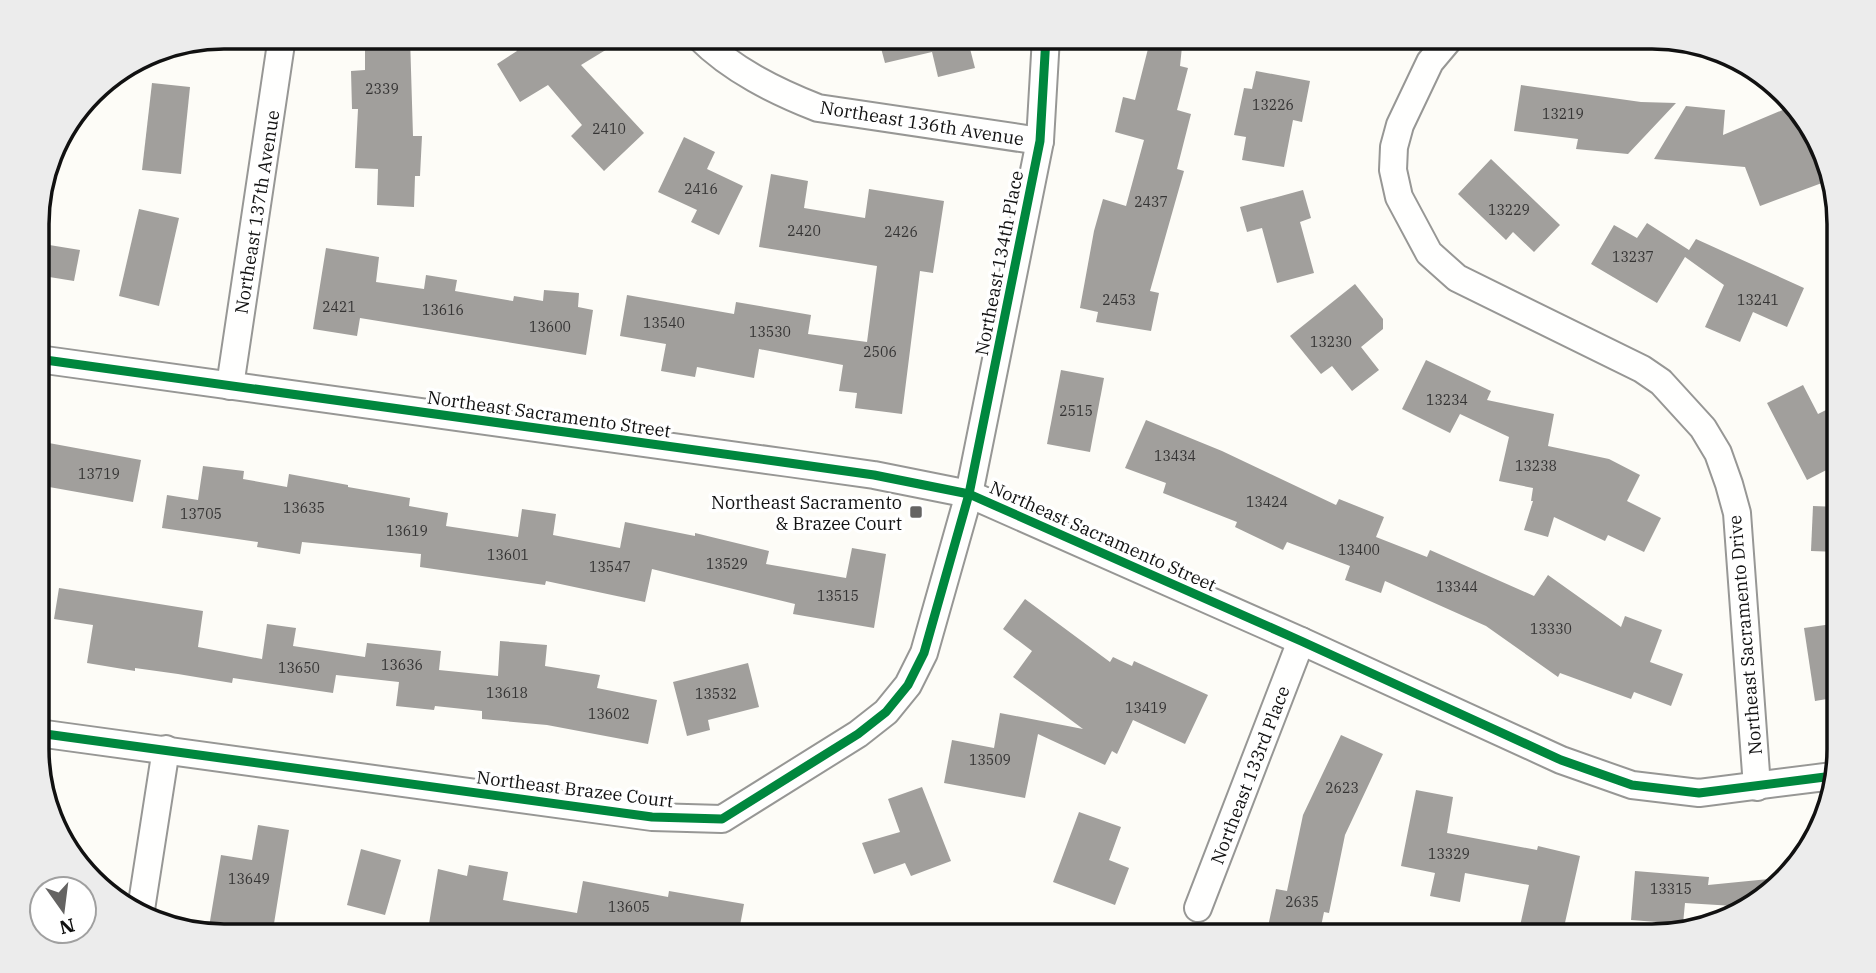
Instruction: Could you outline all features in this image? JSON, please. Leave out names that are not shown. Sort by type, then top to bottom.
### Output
[{"type":"street","name":"Northeast 137th Avenue","points":[[230,386],[280,49]]},
{"type":"street","name":"Northeast 136th Avenue","points":[[714,49],[743,72],[785,95],[818,108],[1040,141]]},
{"type":"street","name":"Northeast 134th Place","points":[[969,494],[1040,141],[1045,49]]},
{"type":"street","name":"Northeast Sacramento Drive","points":[[1441,49],[1430,62],[1400,125],[1394,147],[1393,170],[1399,197],[1429,253],[1457,278],[1642,369],[1669,391],[1703,428],[1718,453],[1737,513],[1757,787]]},
{"type":"street","name":"Northeast Sacramento Street","points":[[49,361],[874,475],[969,494],[1301,641],[1561,761],[1600,775],[1632,785],[1699,793],[1825,777]]},
{"type":"street","name":"Northeast Brazee Court","points":[[49,734],[652,817],[722,819],[858,734],[886,712],[908,685],[923,653],[969,494]]},
{"type":"street","name":"Northeast 133rd Place","points":[[1198,908],[1301,641]]},
{"type":"street","points":[[142,903],[166,749]]},
{"type":"building","points":[[365,49],[410,49],[413,136],[422,136],[420,176],[415,176],[414,207],[377,205],[378,169],[355,168],[358,109],[352,109],[351,71],[365,70]]},
{"type":"building","points":[[516,49],[607,49],[581,65],[644,133],[604,171],[571,136],[582,125],[548,85],[520,102],[497,64],[517,51]]},
{"type":"building","points":[[881,49],[970,49],[975,68],[938,77],[932,52],[885,63]]},
{"type":"building","points":[[1148,49],[1182,49],[1180,66],[1188,68],[1177,110],[1191,114],[1177,169],[1184,171],[1150,291],[1159,293],[1151,331],[1096,322],[1098,312],[1080,308],[1094,231],[1103,199],[1126,206],[1144,140],[1115,132],[1123,97],[1135,100]]},
{"type":"building","points":[[1256,71],[1310,81],[1302,122],[1293,120],[1284,167],[1242,160],[1246,137],[1234,135],[1244,88],[1252,89]]},
{"type":"building","points":[[152,83],[190,87],[181,174],[142,170]]},
{"type":"building","points":[[1521,85],[1641,102],[1676,103],[1628,154],[1576,149],[1578,139],[1514,131]]},
{"type":"building","points":[[1686,106],[1725,110],[1723,135],[1784,109],[1804,136],[1822,183],[1760,206],[1745,167],[1654,159]]},
{"type":"building","points":[[684,137],[715,152],[707,169],[743,186],[719,235],[691,222],[697,210],[658,192]]},
{"type":"building","points":[[1491,159],[1560,225],[1534,252],[1513,232],[1506,240],[1458,194]]},
{"type":"building","points":[[771,174],[808,181],[804,208],[865,218],[869,189],[944,201],[933,273],[920,271],[902,414],[855,408],[857,393],[839,391],[843,365],[759,349],[754,378],[697,367],[695,377],[661,371],[666,344],[620,336],[627,295],[734,314],[736,302],[811,315],[808,334],[867,342],[877,266],[759,247]]},
{"type":"building","points":[[1303,190],[1311,218],[1300,222],[1314,273],[1277,283],[1262,228],[1247,232],[1240,207]]},
{"type":"building","points":[[139,209],[179,218],[159,306],[119,296]]},
{"type":"building","points":[[1647,223],[1689,250],[1696,239],[1804,288],[1787,327],[1753,312],[1740,342],[1705,327],[1724,285],[1685,257],[1657,303],[1591,264],[1614,225],[1637,238]]},
{"type":"building","points":[[49,245],[80,250],[74,281],[49,277]]},
{"type":"building","points":[[326,248],[379,257],[376,282],[424,289],[426,275],[457,280],[455,291],[513,301],[514,296],[543,301],[544,290],[579,293],[578,307],[593,310],[586,355],[360,318],[357,336],[313,329]]},
{"type":"building","points":[[1355,284],[1383,319],[1383,329],[1361,347],[1379,370],[1352,391],[1332,366],[1321,374],[1290,336]]},
{"type":"building","points":[[1426,360],[1491,391],[1487,400],[1554,414],[1548,446],[1609,459],[1640,475],[1627,501],[1661,518],[1644,552],[1608,535],[1605,541],[1554,517],[1548,537],[1524,530],[1533,501],[1533,488],[1499,481],[1509,437],[1460,414],[1450,433],[1402,409]]},
{"type":"building","points":[[1061,370],[1104,378],[1090,452],[1047,444]]},
{"type":"building","points":[[1803,385],[1818,414],[1827,410],[1827,470],[1807,480],[1767,403]]},
{"type":"building","points":[[1146,420],[1222,451],[1336,505],[1339,499],[1384,517],[1376,537],[1427,557],[1430,550],[1534,596],[1548,575],[1621,627],[1625,616],[1662,630],[1650,662],[1683,674],[1671,706],[1634,692],[1631,699],[1560,673],[1558,677],[1486,626],[1385,581],[1381,593],[1345,580],[1350,566],[1287,542],[1283,550],[1235,527],[1237,522],[1163,493],[1166,483],[1125,468]]},
{"type":"building","points":[[49,443],[141,460],[133,502],[49,487]]},
{"type":"building","points":[[203,466],[244,471],[243,479],[287,487],[289,474],[410,498],[409,506],[448,513],[446,526],[518,537],[522,509],[556,514],[553,535],[620,548],[625,522],[695,536],[695,533],[769,551],[766,564],[846,578],[852,548],[886,554],[874,628],[793,614],[795,604],[652,569],[645,602],[546,581],[545,585],[420,567],[421,554],[302,542],[300,554],[257,547],[258,542],[162,528],[167,495],[198,500]]},
{"type":"building","points":[[1813,506],[1827,507],[1827,552],[1811,551]]},
{"type":"building","points":[[59,588],[203,611],[198,647],[262,659],[267,624],[296,628],[293,646],[365,657],[367,643],[441,651],[439,670],[498,676],[500,641],[547,645],[545,666],[600,675],[597,688],[657,700],[648,744],[547,725],[482,719],[482,711],[435,706],[434,710],[396,706],[399,682],[336,675],[333,693],[233,678],[232,683],[87,663],[93,625],[54,619]]},
{"type":"building","points":[[1025,599],[1110,662],[1113,657],[1132,666],[1134,661],[1208,695],[1185,744],[1133,720],[1117,754],[1112,751],[1105,765],[1038,734],[1025,798],[944,783],[952,740],[994,748],[1000,713],[1083,729],[1013,677],[1032,651],[1003,629]]},
{"type":"building","points":[[1827,625],[1827,699],[1815,701],[1804,628]]},
{"type":"building","points":[[748,663],[759,707],[708,720],[710,730],[687,736],[673,682]]},
{"type":"building","points":[[1341,735],[1383,754],[1345,835],[1329,913],[1324,912],[1322,924],[1269,924],[1276,889],[1287,891],[1303,815]]},
{"type":"building","points":[[922,787],[951,861],[911,876],[905,863],[874,874],[862,843],[900,832],[888,799]]},
{"type":"building","points":[[1416,790],[1453,797],[1447,833],[1537,850],[1538,846],[1580,856],[1565,924],[1520,924],[1529,885],[1465,873],[1460,902],[1430,896],[1435,873],[1401,866]]},
{"type":"building","points":[[1079,812],[1121,827],[1109,860],[1129,868],[1115,905],[1053,882]]},
{"type":"building","points":[[258,825],[289,830],[274,924],[210,923],[221,855],[252,860]]},
{"type":"building","points":[[361,849],[401,860],[385,915],[347,905]]},
{"type":"building","points":[[469,865],[508,872],[503,900],[577,913],[583,881],[668,897],[669,891],[744,904],[740,924],[429,924],[438,869],[467,876]]},
{"type":"building","points":[[1635,871],[1709,877],[1708,885],[1769,879],[1729,906],[1685,903],[1683,921],[1631,920]]},
{"type":"cycle path","points":[[49,735],[652,817],[722,819],[858,734],[886,712],[908,685],[924,653],[969,494],[1040,141],[1045,49]]},
{"type":"cycle path","points":[[49,361],[874,475],[969,494],[1561,760],[1632,785],[1699,793],[1825,777]]},
{"type":"place","name":"Northeast Sacramento & Brazee Court","points":[[916,512]]}]
